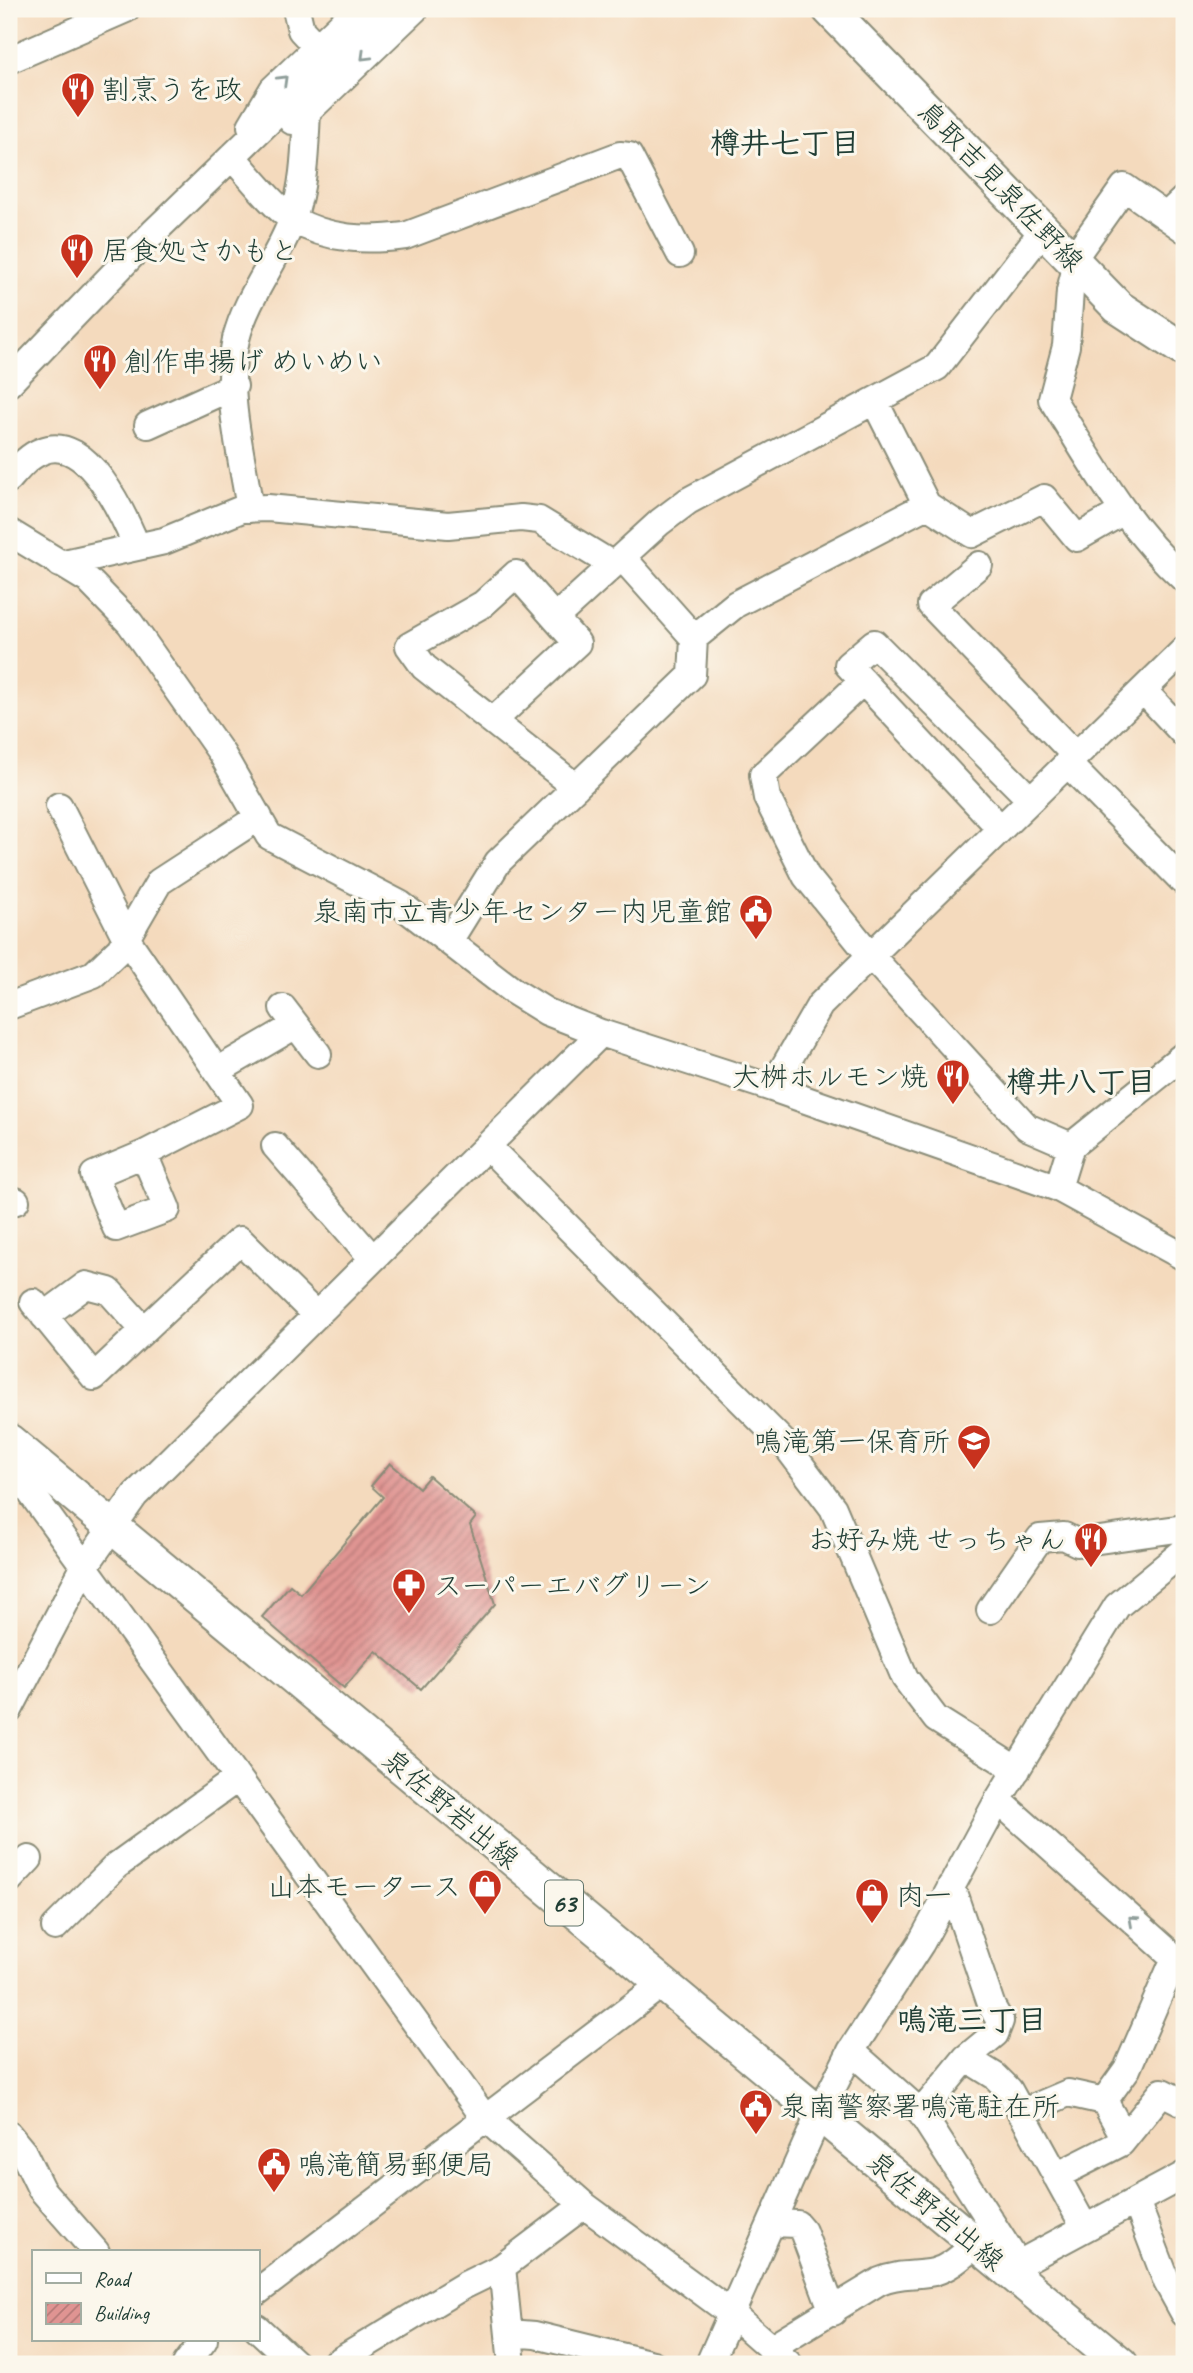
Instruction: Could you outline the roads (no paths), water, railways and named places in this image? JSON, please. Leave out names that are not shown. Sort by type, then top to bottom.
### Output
[{"type":"main road","name":"鳥取吉見泉佐野線","points":[[829,10],[1118,307],[1184,351]]},
{"type":"main road","name":"泉佐野岩出線","points":[[13,1456],[110,1526],[976,2244],[1012,2267],[1121,2364]]},
{"type":"street","points":[[9,60],[126,9]]},
{"type":"street","points":[[296,9],[300,30],[317,47]]},
{"type":"street","points":[[233,158],[273,89],[357,9]]},
{"type":"street","points":[[9,383],[155,231],[385,9]]},
{"type":"street","points":[[233,158],[307,112],[415,9]]},
{"type":"street","points":[[250,509],[234,386],[236,341],[245,312],[292,219],[303,182],[307,112]]},
{"type":"street","points":[[233,158],[292,219],[338,238],[405,236],[620,155],[629,156],[637,166],[680,254]]},
{"type":"street","points":[[1178,215],[1124,187],[1074,261],[1066,346],[1052,399],[1122,512],[1157,555],[1184,579]]},
{"type":"street","points":[[556,617],[688,501],[937,367],[1044,229]]},
{"type":"street","points":[[148,425],[234,386]]},
{"type":"street","points":[[875,402],[927,505],[972,534],[1044,498],[1077,538],[1122,512]]},
{"type":"street","points":[[9,479],[23,463],[43,450],[60,449],[79,456],[106,485],[137,547]]},
{"type":"street","points":[[449,941],[498,862],[692,675],[694,638],[736,604],[927,505]]},
{"type":"street","points":[[60,564],[164,541],[242,509],[268,508],[448,525],[521,518],[539,520],[617,561],[694,638]]},
{"type":"street","points":[[9,532],[88,580],[130,623],[222,754],[270,835],[400,904],[513,991],[547,1012],[601,1033],[772,1088],[1058,1188],[1184,1256]]},
{"type":"street","points":[[979,565],[931,605],[1184,882]]},
{"type":"street","points":[[493,721],[577,643],[516,574],[483,604],[409,646],[424,667],[576,787]]},
{"type":"street","points":[[1000,828],[848,665],[874,643],[1030,799]]},
{"type":"street","points":[[772,1088],[820,1005],[869,954],[1184,650]]},
{"type":"street","points":[[863,681],[763,775],[767,798],[806,876],[869,954],[1027,1127],[1071,1146]]},
{"type":"street","points":[[1143,690],[1184,734]]},
{"type":"street","points":[[59,806],[126,938],[240,1105],[144,1154]]},
{"type":"street","points":[[9,1006],[94,974],[120,949],[159,882],[258,817]]},
{"type":"street","points":[[217,1071],[290,1016],[318,1054]]},
{"type":"street","points":[[9,1710],[83,1569],[110,1526],[135,1495],[601,1033]]},
{"type":"street","points":[[1058,1188],[1071,1146],[1184,1055]]},
{"type":"street","points":[[275,1146],[373,1259]]},
{"type":"street","points":[[487,1146],[784,1443],[833,1508],[905,1678],[936,1719],[1017,1770]]},
{"type":"street","points":[[144,1329],[109,1291],[86,1285],[38,1309],[94,1377],[240,1240],[316,1315]]},
{"type":"street","points":[[13,1456],[83,1569],[484,2117],[584,2205],[732,2315],[779,2356],[833,2312],[893,2276],[934,2272],[952,2265],[976,2244]]},
{"type":"street","points":[[990,1609],[1040,1538],[1065,1536],[1078,1543],[1184,1528]]},
{"type":"street","points":[[709,2364],[819,2115],[851,2051],[921,1942],[998,1800],[1117,1606],[1184,1551]]},
{"type":"street","points":[[55,1927],[116,1867],[238,1778]]},
{"type":"street","points":[[998,1800],[1180,1962],[1127,2069],[1104,2101]]},
{"type":"street","points":[[9,1880],[29,1858]]},
{"type":"street","points":[[921,2113],[966,2058],[995,2034],[1000,2021],[992,2007],[951,1886]]},
{"type":"street","points":[[259,2290],[662,1984]]},
{"type":"street","points":[[851,2051],[921,2113],[1012,2267],[1184,2175]]},
{"type":"street","points":[[966,2058],[995,2076],[1009,2090],[1085,2228]]},
{"type":"street","points":[[1056,2176],[1121,2143],[1163,2092],[1184,2103]]},
{"type":"street","points":[[1021,2113],[1068,2093],[1104,2101],[1125,2138]]},
{"type":"street","points":[[9,2135],[23,2152],[41,2189],[94,2250]]},
{"type":"street","points":[[1136,2201],[1167,2282],[1184,2313]]},
{"type":"street","points":[[334,2364],[463,2286],[502,2267],[584,2205]]},
{"type":"street","points":[[772,2223],[797,2224],[803,2231],[833,2312]]},
{"type":"street","points":[[502,2267],[512,2364]]},
{"type":"street","points":[[259,2330],[295,2364]]},
{"type":"street","points":[[509,2333],[535,2335],[653,2364]]},
{"type":"street","points":[[186,2364],[202,2342]]},
{"type":"place","name":"割烹うを政","points":[[78,119]]},
{"type":"place","name":"居食処さかもと","points":[[77,280]]},
{"type":"place","name":"創作串揚げ めいめい","points":[[100,391]]},
{"type":"place","name":"泉南市立青少年センター内児童館","points":[[756,941]]},
{"type":"place","name":"大桝ホルモン焼","points":[[953,1106]]},
{"type":"place","name":"鳴滝第一保育所","points":[[974,1471]]},
{"type":"place","name":"お好み焼 せっちゃん","points":[[1091,1569]]},
{"type":"place","name":"スーパーエバグリーン","points":[[409,1615]]},
{"type":"place","name":"山本モータース","points":[[485,1916]]},
{"type":"place","name":"肉一","points":[[872,1925]]},
{"type":"place","name":"泉南警察署鳴滝駐在所","points":[[756,2136]]},
{"type":"place","name":"鳴滝簡易郵便局","points":[[274,2194]]},
{"type":"district","name":"樽井七丁目","points":[[785,143]]},
{"type":"district","name":"樽井八丁目","points":[[1081,1082]]},
{"type":"district","name":"鳴滝三丁目","points":[[972,2020]]}]
